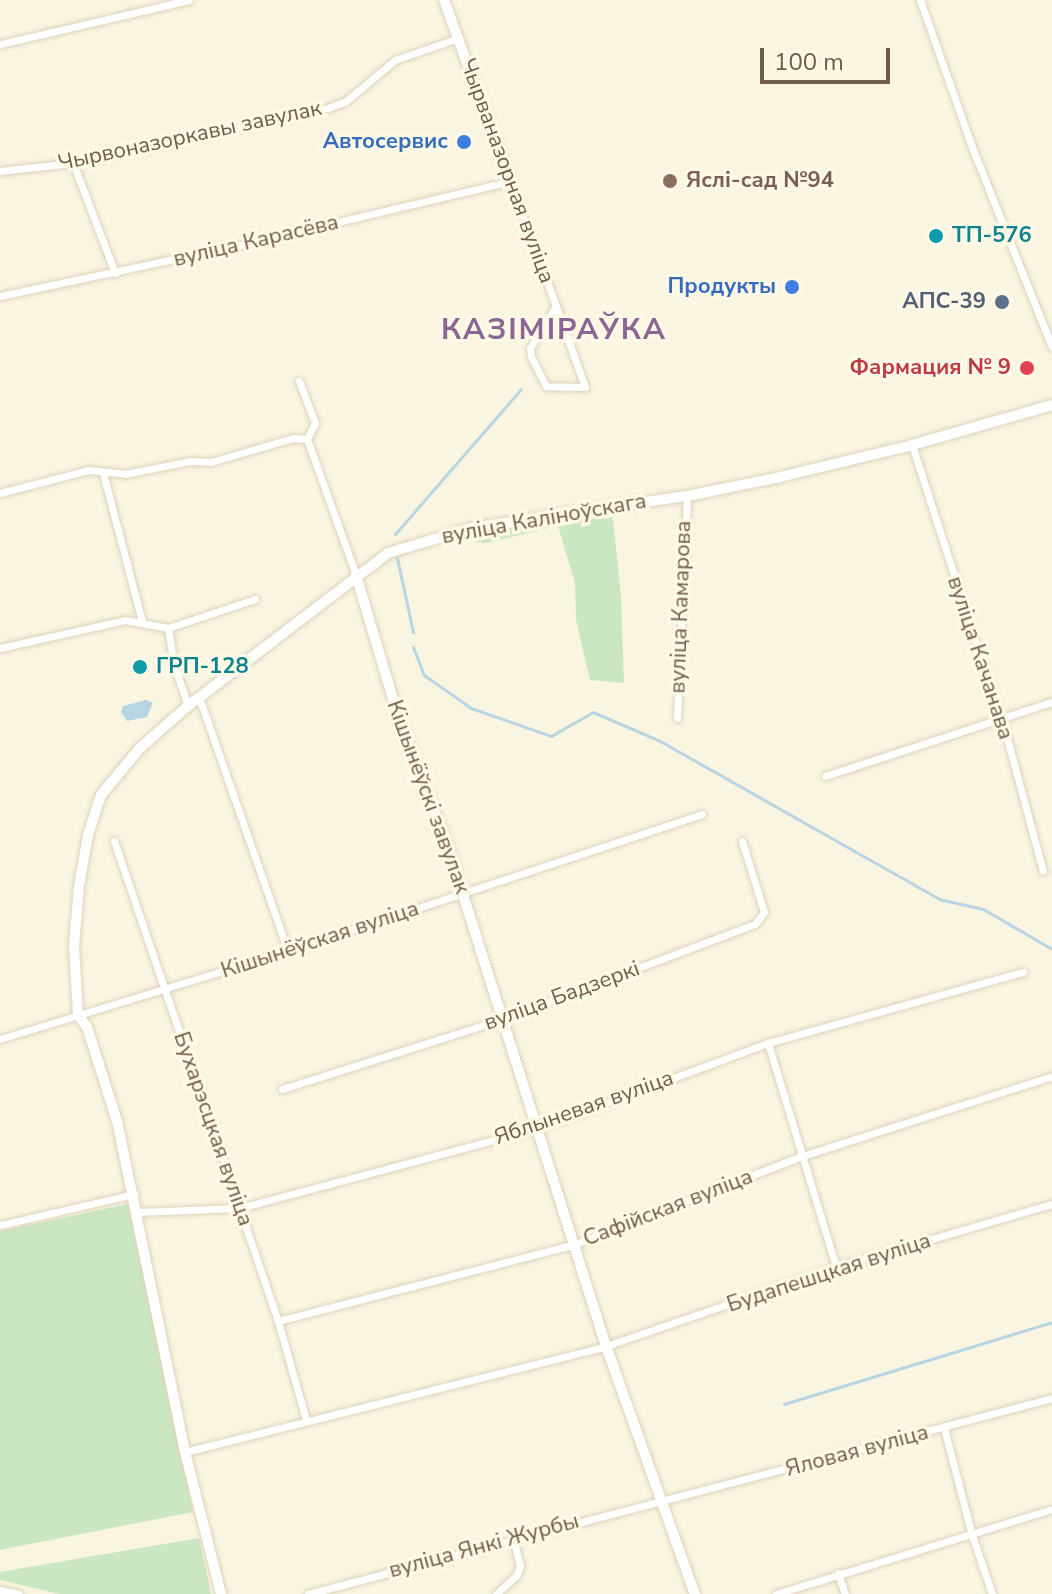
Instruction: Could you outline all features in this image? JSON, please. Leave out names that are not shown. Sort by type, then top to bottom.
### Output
[{"type":"main road","name":"Чырваназорная вуліца","points":[[444,0],[510,181]]},
{"type":"main road","name":"вуліца Каліноўскага","points":[[78,1015],[74,946],[79,886],[88,835],[101,795],[140,748],[188,706],[200,700],[388,553],[472,528],[687,496],[912,445],[1052,405]]},
{"type":"main road","name":"Кішынёўскі завулак","points":[[356,575],[398,716],[463,894],[503,1019]]},
{"type":"main road","points":[[78,1015],[87,1027],[117,1121],[185,1452],[221,1594]]},
{"type":"main road","points":[[503,1019],[606,1346],[695,1594]]},
{"type":"street","points":[[0,44],[189,0]]},
{"type":"street","points":[[920,0],[972,147],[1052,347]]},
{"type":"street","name":"Чырвоназоркавы завулак","points":[[0,171],[73,163],[328,108],[346,101],[395,60],[458,38]]},
{"type":"street","points":[[73,163],[115,273]]},
{"type":"street","name":"вуліца Карасёва","points":[[0,296],[115,273],[510,181]]},
{"type":"street","name":"Чырваназорная вуліца","points":[[510,181],[556,306],[585,387],[546,386],[531,357],[530,348],[556,306]]},
{"type":"street","points":[[299,381],[315,423],[307,439],[356,575]]},
{"type":"street","points":[[0,493],[74,472],[89,470],[125,474],[190,461],[211,462],[293,438],[307,439]]},
{"type":"street","name":"вуліца Качанава","points":[[912,445],[999,719],[1043,871]]},
{"type":"street","points":[[103,473],[142,622]]},
{"type":"street","name":"вуліца Камарова","points":[[677,718],[687,496]]},
{"type":"street","points":[[0,648],[125,620],[168,628],[255,599]]},
{"type":"street","points":[[168,628],[174,665],[188,706]]},
{"type":"street","points":[[200,700],[288,951]]},
{"type":"street","points":[[825,776],[1052,702]]},
{"type":"street","name":"Кішынёўская вуліца","points":[[0,1039],[288,951],[702,814]]},
{"type":"street","name":"Бухарэсцкая вуліца","points":[[114,841],[278,1321],[306,1420]]},
{"type":"street","name":"вуліца Бадзеркі","points":[[282,1089],[503,1019],[760,922],[764,912],[742,841]]},
{"type":"street","name":"Яблыневая вуліца","points":[[137,1212],[240,1208],[538,1128],[768,1043],[1023,972]]},
{"type":"street","points":[[768,1043],[836,1267]]},
{"type":"street","name":"Сафійская вуліца","points":[[278,1321],[575,1244],[802,1156],[1052,1076]]},
{"type":"street","points":[[0,1225],[134,1194]]},
{"type":"street","name":"Будапешцкая вуліца","points":[[185,1452],[606,1346],[836,1267],[1052,1204]]},
{"type":"street","name":"Яловая вуліца","points":[[661,1500],[1052,1398]]},
{"type":"street","points":[[944,1428],[971,1532],[992,1594]]},
{"type":"street","name":"вуліца Янкі Журбы","points":[[308,1594],[661,1500]]},
{"type":"street","points":[[776,1594],[1052,1509]]},
{"type":"street","points":[[496,1594],[516,1576],[520,1566],[513,1538]]},
{"type":"street","points":[[838,1573],[845,1594]]},
{"type":"street","points":[[0,1590],[19,1594]]},
{"type":"green space","points":[[612,509],[621,596],[624,683],[590,680],[576,620],[575,583],[558,526],[486,543],[477,542],[473,534],[480,530]]},
{"type":"green space","points":[[128,1204],[193,1512],[0,1550],[0,1231]]},
{"type":"green space","points":[[199,1538],[211,1594],[59,1594],[0,1580],[0,1572]]},
{"type":"water","points":[[146,700],[153,703],[147,717],[127,721],[121,712],[123,706]]},
{"type":"waterway","points":[[395,534],[521,389]]},
{"type":"waterway","points":[[397,558],[413,632]]},
{"type":"waterway","points":[[413,647],[424,675],[471,708],[551,736],[593,712],[660,741],[939,899],[983,909],[1052,949]]},
{"type":"waterway","points":[[784,1404],[1052,1322]]},
{"type":"place","name":"Автосервис","points":[[464,142]]},
{"type":"place","name":"Яслі-сад №94","points":[[670,181]]},
{"type":"place","name":"ТП-576","points":[[936,236]]},
{"type":"place","name":"Продукты","points":[[792,287]]},
{"type":"place","name":"АПС-39","points":[[1002,302]]},
{"type":"place","name":"Фармация № 9","points":[[1027,368]]},
{"type":"place","name":"ГРП-128","points":[[140,667]]},
{"type":"district","name":"КАЗІМІРАЎКА","points":[[554,330]]}]
